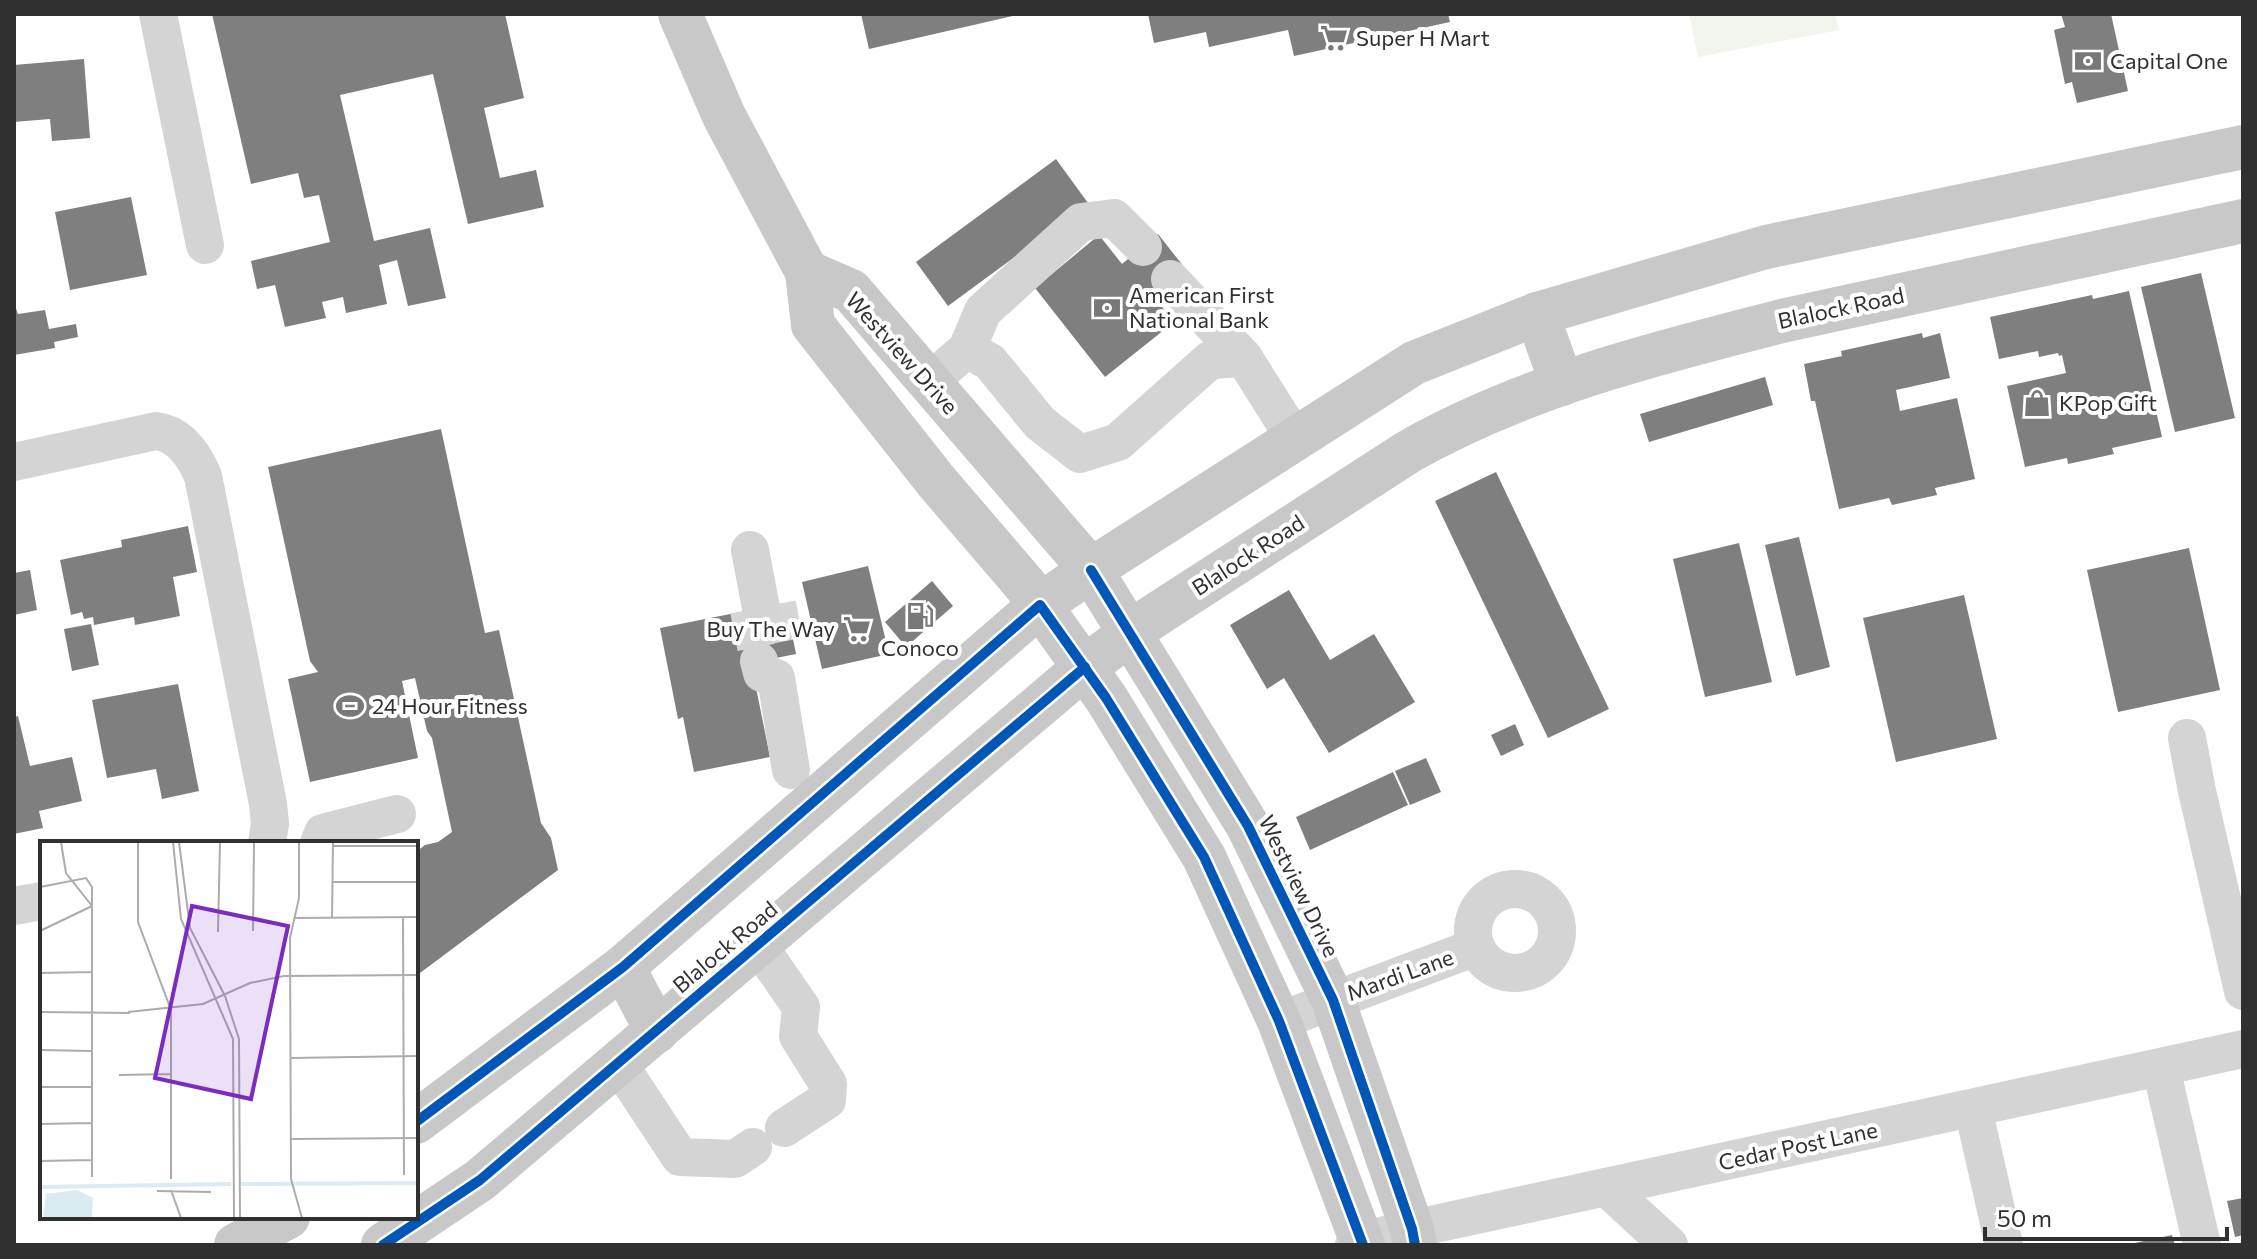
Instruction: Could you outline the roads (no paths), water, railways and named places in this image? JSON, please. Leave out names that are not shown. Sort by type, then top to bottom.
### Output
[{"type":"main road","name":"Westview Drive","points":[[680,14],[724,116],[807,272],[813,325],[936,481],[1040,605],[1106,698],[1204,857],[1279,1021],[1360,1243]]},
{"type":"main road","points":[[418,1121],[623,967],[1040,605],[1414,363],[1537,314],[1766,247],[2243,147]]},
{"type":"main road","name":"Blalock Road","points":[[383,1245],[480,1180],[1085,667],[1129,634],[1408,452],[1448,430],[1562,384],[1713,338],[2243,221]]},
{"type":"main road","name":"Westview Drive","points":[[807,272],[851,291],[1091,570],[1248,826],[1333,1000],[1413,1237]]},
{"type":"main road","points":[[1537,314],[1562,384]]},
{"type":"main road","points":[[623,967],[657,1031]]},
{"type":"main road","points":[[236,1245],[293,1227]]},
{"type":"street","points":[[158,14],[205,245]]},
{"type":"street","points":[[929,382],[967,349],[983,311],[1081,222],[1114,218],[1143,247]]},
{"type":"street","points":[[1170,279],[1244,358],[1295,439]]},
{"type":"street","points":[[967,349],[990,362],[1040,423],[1080,454],[1118,442],[1210,360],[1244,358]]},
{"type":"street","points":[[14,462],[156,431],[166,432],[180,441],[195,458],[203,476],[268,804],[267,841]]},
{"type":"street","points":[[774,664],[791,770]]},
{"type":"street","points":[[2187,738],[2243,991]]},
{"type":"street","points":[[320,841],[323,833],[397,814]]},
{"type":"street","points":[[14,906],[40,901]]},
{"type":"street","points":[[618,1063],[680,1157],[735,1159],[827,1100],[828,1084],[798,1036],[801,1007],[758,945]]},
{"type":"street","name":"Mardi Lane","points":[[1279,1021],[1476,947]]},
{"type":"street","name":"Cedar Post Lane","points":[[1360,1243],[1413,1237],[1606,1187],[2243,1049]]},
{"type":"street","points":[[2161,1068],[2202,1245]]},
{"type":"street","points":[[1973,1108],[2004,1245]]},
{"type":"street","points":[[1606,1187],[1669,1245]]},
{"type":"tunnel","points":[[777,604],[787,656]]},
{"type":"tunnel","points":[[749,610],[759,661]]},
{"type":"place","name":"Super H Mart","points":[[1334,38]]},
{"type":"place","name":"Capital One","points":[[2088,61]]},
{"type":"place","name":"American First National Bank","points":[[1107,308]]},
{"type":"place","name":"KPop Gift","points":[[2037,403]]},
{"type":"place","name":"Conoco","points":[[920,616]]},
{"type":"place","name":"Buy The Way","points":[[857,629]]},
{"type":"place","name":"24 Hour Fitness","points":[[350,706]]}]
